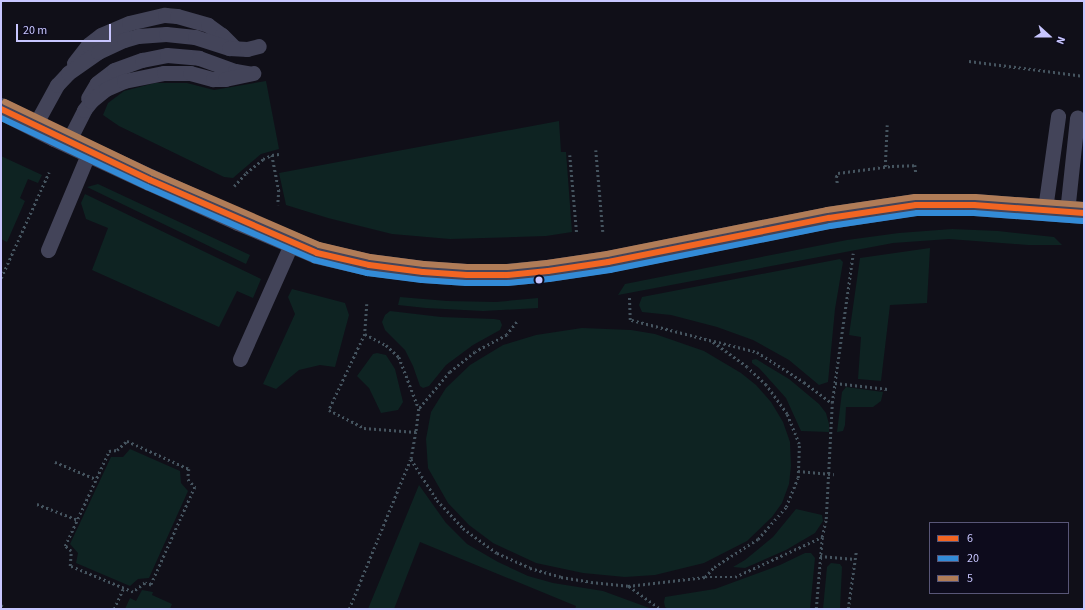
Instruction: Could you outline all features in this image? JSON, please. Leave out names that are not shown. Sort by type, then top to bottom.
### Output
[{"type":"street","points":[[1,109],[89,152],[239,220],[317,252],[369,265],[423,272],[467,275],[548,271],[608,262],[765,230],[888,208],[916,205],[966,205],[1075,212]]},
{"type":"lane","points":[[35,126],[57,85],[68,73],[76,58],[88,45],[101,35],[130,23],[156,17],[177,16],[208,25],[222,35],[235,48],[259,46]]},
{"type":"lane","points":[[68,142],[93,89],[104,76],[126,64],[168,55],[191,56],[235,71],[258,72]]},
{"type":"lane","points":[[1045,209],[1058,116]]},
{"type":"lane","points":[[1075,212],[1077,118]]},
{"type":"lane","points":[[48,250],[89,152]]},
{"type":"lane","points":[[240,359],[292,242]]},
{"type":"path","points":[[969,61],[1084,76]]},
{"type":"path","points":[[885,167],[887,125]]},
{"type":"path","points":[[596,150],[603,232]]},
{"type":"path","points":[[234,186],[246,173],[263,159],[279,154]]},
{"type":"path","points":[[272,155],[279,190],[278,205]]},
{"type":"path","points":[[570,155],[577,235]]},
{"type":"path","points":[[837,183],[836,177],[838,173],[885,167],[912,164],[915,165],[916,173]]},
{"type":"path","points":[[1,278],[49,172]]},
{"type":"path","points":[[816,609],[822,537],[826,518],[827,474],[832,403],[853,253]]},
{"type":"path","points":[[629,297],[630,320],[757,352],[804,382],[832,403]]},
{"type":"path","points":[[367,304],[365,334],[329,410],[364,428],[416,432]]},
{"type":"path","points":[[419,409],[450,372],[476,352],[507,335],[517,322]]},
{"type":"path","points":[[349,609],[411,459],[419,409],[399,358],[386,345],[365,334]]},
{"type":"path","points":[[705,577],[714,567],[758,539],[786,508],[798,478],[798,444],[787,414],[766,385],[747,367],[711,341]]},
{"type":"path","points":[[835,383],[888,389]]},
{"type":"path","points":[[127,441],[189,469],[188,479],[194,487],[151,585],[145,583],[133,592],[70,566],[71,551],[65,546],[96,479],[109,451],[117,450],[127,441]]},
{"type":"path","points":[[411,459],[437,500],[463,528],[497,553],[530,568],[561,577],[628,586],[705,577],[735,577],[822,537]]},
{"type":"path","points":[[55,462],[96,479]]},
{"type":"path","points":[[798,472],[834,474]]},
{"type":"path","points":[[37,504],[78,520]]},
{"type":"path","points":[[848,609],[856,552]]},
{"type":"path","points":[[820,556],[855,559]]},
{"type":"path","points":[[628,586],[661,609]]},
{"type":"path","points":[[114,609],[123,589]]},
{"type":"path","points":[[1,605],[5,609]]},
{"type":"green space","points":[[266,81],[279,149],[261,154],[233,178],[224,177],[119,126],[103,115],[108,103],[124,91],[155,83],[187,83],[214,90]]},
{"type":"green space","points":[[559,121],[561,152],[566,152],[572,232],[546,236],[450,239],[392,234],[328,218],[286,205],[279,173]]},
{"type":"green space","points":[[1,156],[42,175],[38,183],[28,179],[20,198],[25,201],[7,242],[1,239]]},
{"type":"green space","points":[[98,184],[250,255],[246,264],[87,187]]},
{"type":"green space","points":[[85,194],[261,279],[253,298],[237,291],[219,327],[92,270],[108,228],[86,219],[81,203]]},
{"type":"green space","points":[[952,229],[998,231],[1054,237],[1062,245],[1028,245],[949,239],[893,243],[618,295],[625,284],[847,240],[899,233]]},
{"type":"green space","points":[[930,248],[927,303],[890,305],[881,381],[858,379],[861,337],[849,335],[860,258]]},
{"type":"green space","points":[[840,259],[843,262],[835,309],[828,382],[819,385],[789,360],[753,340],[717,327],[671,315],[642,312],[639,305],[642,297]]},
{"type":"green space","points":[[292,289],[345,303],[349,315],[335,367],[320,365],[299,370],[276,389],[263,384],[295,314],[288,297]]},
{"type":"green space","points":[[400,297],[447,301],[496,302],[538,298],[538,308],[483,311],[426,308],[398,305]]},
{"type":"green space","points":[[390,311],[441,317],[494,319],[500,320],[502,325],[500,330],[473,345],[446,365],[429,386],[423,388],[420,386],[413,366],[405,350],[385,330],[382,322],[385,315]]},
{"type":"green space","points":[[582,328],[631,330],[655,334],[704,351],[741,373],[756,385],[771,402],[783,422],[790,442],[791,466],[789,484],[782,503],[772,517],[747,541],[704,563],[655,575],[625,577],[583,573],[536,563],[493,543],[469,525],[448,503],[428,468],[426,439],[431,412],[446,388],[470,365],[503,345],[536,335]]},
{"type":"green space","points":[[377,353],[386,355],[395,369],[403,402],[398,410],[381,413],[369,388],[357,376],[373,354]]},
{"type":"green space","points":[[756,359],[789,379],[819,404],[826,413],[829,424],[829,432],[801,431],[786,398],[759,368],[752,363],[752,360]]},
{"type":"green space","points":[[846,387],[883,392],[881,401],[873,407],[846,407],[845,425],[843,431],[837,432],[842,392]]},
{"type":"green space","points":[[130,449],[180,471],[181,483],[188,491],[149,578],[138,579],[130,586],[76,563],[78,553],[70,544],[111,457],[123,457]]},
{"type":"green space","points":[[419,485],[446,523],[467,544],[498,562],[528,576],[553,583],[603,591],[652,609],[575,609],[576,606],[420,542],[394,609],[368,609]]},
{"type":"green space","points":[[796,509],[822,515],[823,521],[815,533],[786,550],[745,568],[733,567],[745,560],[773,537]]},
{"type":"green space","points":[[805,553],[811,553],[815,558],[810,609],[668,609],[665,607],[665,597],[715,589],[780,565]]},
{"type":"green space","points":[[831,563],[840,564],[842,567],[840,609],[823,609],[827,567]]},
{"type":"green space","points":[[142,590],[153,592],[152,595],[172,604],[170,609],[125,609],[130,598],[136,601]]},
{"type":"transit line","name":"5","points":[[5,102],[153,173],[319,245],[370,257],[424,264],[467,267],[507,267],[547,263],[607,254],[827,210],[915,197],[975,197],[1084,205]]},
{"type":"transit line","name":"6","points":[[1,109],[150,180],[317,253],[369,265],[423,272],[467,275],[507,275],[548,271],[608,262],[829,218],[916,205],[974,205],[1084,213]]},
{"type":"transit line","name":"20","points":[[1,118],[147,187],[314,260],[367,273],[422,280],[466,283],[507,283],[549,279],[610,270],[830,226],[917,213],[974,213],[1083,221]]}]
